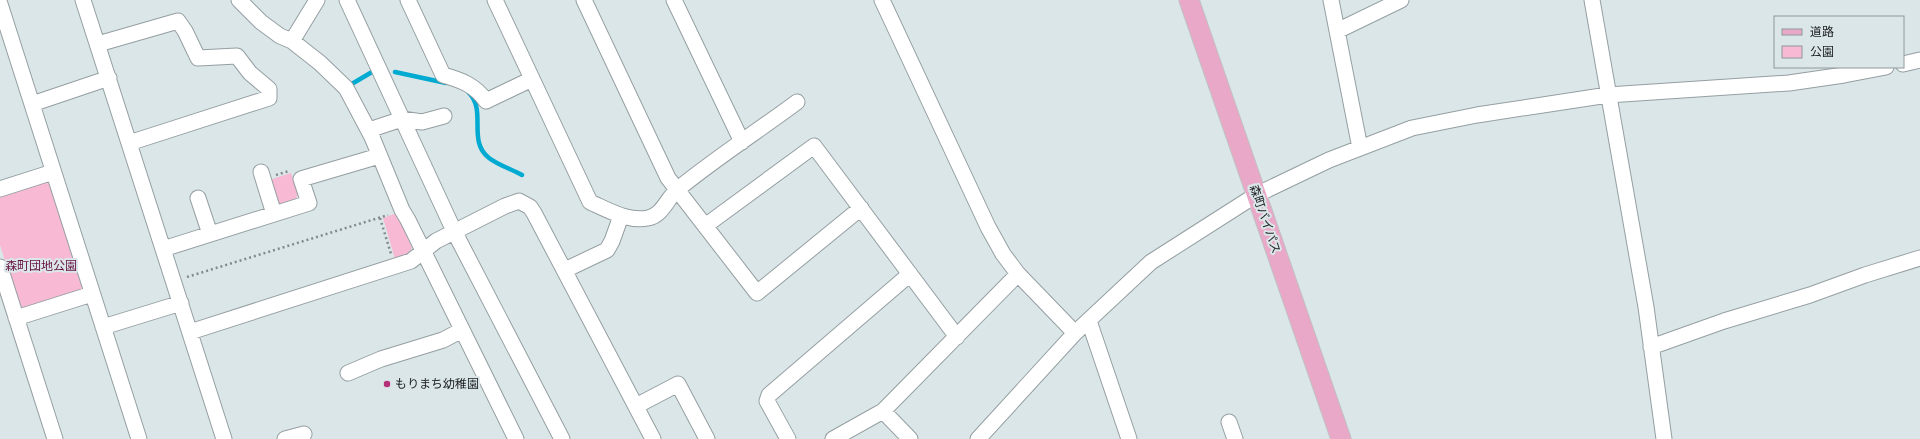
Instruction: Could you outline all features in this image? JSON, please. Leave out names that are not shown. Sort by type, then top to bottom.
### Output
[{"type":"main road","name":"森町バイパス","points":[[1189,0],[1341,439]]},
{"type":"street","points":[[84,0],[224,439]]},
{"type":"street","points":[[239,0],[261,22],[280,36],[292,41],[320,63],[346,88],[369,130],[402,210],[516,439]]},
{"type":"street","points":[[292,41],[317,0]]},
{"type":"street","points":[[347,0],[454,231],[562,439]]},
{"type":"street","points":[[408,0],[443,75],[462,80],[471,85],[480,92],[486,101],[532,79]]},
{"type":"street","points":[[494,0],[590,202],[620,216],[631,219],[648,218],[657,215],[677,190],[797,102]]},
{"type":"street","points":[[584,0],[668,178],[757,293],[861,208]]},
{"type":"street","points":[[674,0],[742,142]]},
{"type":"street","points":[[882,0],[988,227],[1003,254],[1018,274],[1075,333]]},
{"type":"street","points":[[1331,0],[1360,148]]},
{"type":"street","points":[[1338,31],[1401,0]]},
{"type":"street","points":[[1592,0],[1651,347],[1664,439]]},
{"type":"street","points":[[0,4],[138,439]]},
{"type":"street","points":[[98,44],[178,21],[185,31],[198,58],[237,56],[250,72],[269,89],[269,98],[129,143]]},
{"type":"street","points":[[1904,64],[1920,60]]},
{"type":"street","points":[[978,439],[1075,333],[1151,262],[1256,195],[1329,160],[1412,128],[1477,115],[1608,95],[1789,83],[1881,68]]},
{"type":"street","points":[[32,104],[109,78]]},
{"type":"street","points":[[369,130],[402,119],[422,122],[444,116]]},
{"type":"street","points":[[704,226],[814,146],[957,336]]},
{"type":"street","points":[[163,248],[309,204],[301,179],[379,156]]},
{"type":"street","points":[[0,189],[54,172]]},
{"type":"street","points":[[262,175],[274,214]]},
{"type":"street","points":[[198,198],[210,234]]},
{"type":"street","points":[[190,332],[411,261],[436,241],[454,231],[514,202],[524,203],[534,213],[653,439]]},
{"type":"street","points":[[565,270],[607,250],[612,241],[620,216]]},
{"type":"street","points":[[1651,347],[1724,321],[1810,295],[1865,275],[1920,258]]},
{"type":"street","points":[[0,267],[55,439]]},
{"type":"street","points":[[788,439],[767,401],[769,395],[910,274]]},
{"type":"street","points":[[833,439],[883,412],[1018,274]]},
{"type":"street","points":[[16,318],[92,294]]},
{"type":"street","points":[[103,327],[181,303]]},
{"type":"street","points":[[1089,321],[1129,439]]},
{"type":"street","points":[[348,373],[380,359],[443,340],[462,330]]},
{"type":"street","points":[[636,406],[678,384],[707,439]]},
{"type":"street","points":[[883,412],[910,439]]},
{"type":"street","points":[[1229,422],[1235,439]]},
{"type":"street","points":[[285,439],[304,434]]},
{"type":"path","points":[[262,175],[292,170],[296,178],[301,179]]},
{"type":"path","points":[[182,278],[402,210]]},
{"type":"path","points":[[380,218],[394,266]]},
{"type":"green space","points":[[291,173],[298,194],[295,200],[281,205],[276,201],[269,180]]},
{"type":"green space","name":"森町団地公園","points":[[43,181],[50,185],[82,288],[78,294],[26,310],[19,306],[0,245],[0,194]]},
{"type":"green space","points":[[397,213],[412,248],[406,255],[395,259],[383,218]]},
{"type":"waterway","points":[[350,85],[372,72]]},
{"type":"waterway","points":[[395,72],[446,83]]},
{"type":"waterway","points":[[469,93],[477,108],[479,143],[483,151],[489,158],[500,165],[522,175]]},
{"type":"place","name":"もりまち幼稚園","points":[[387,384]]}]
